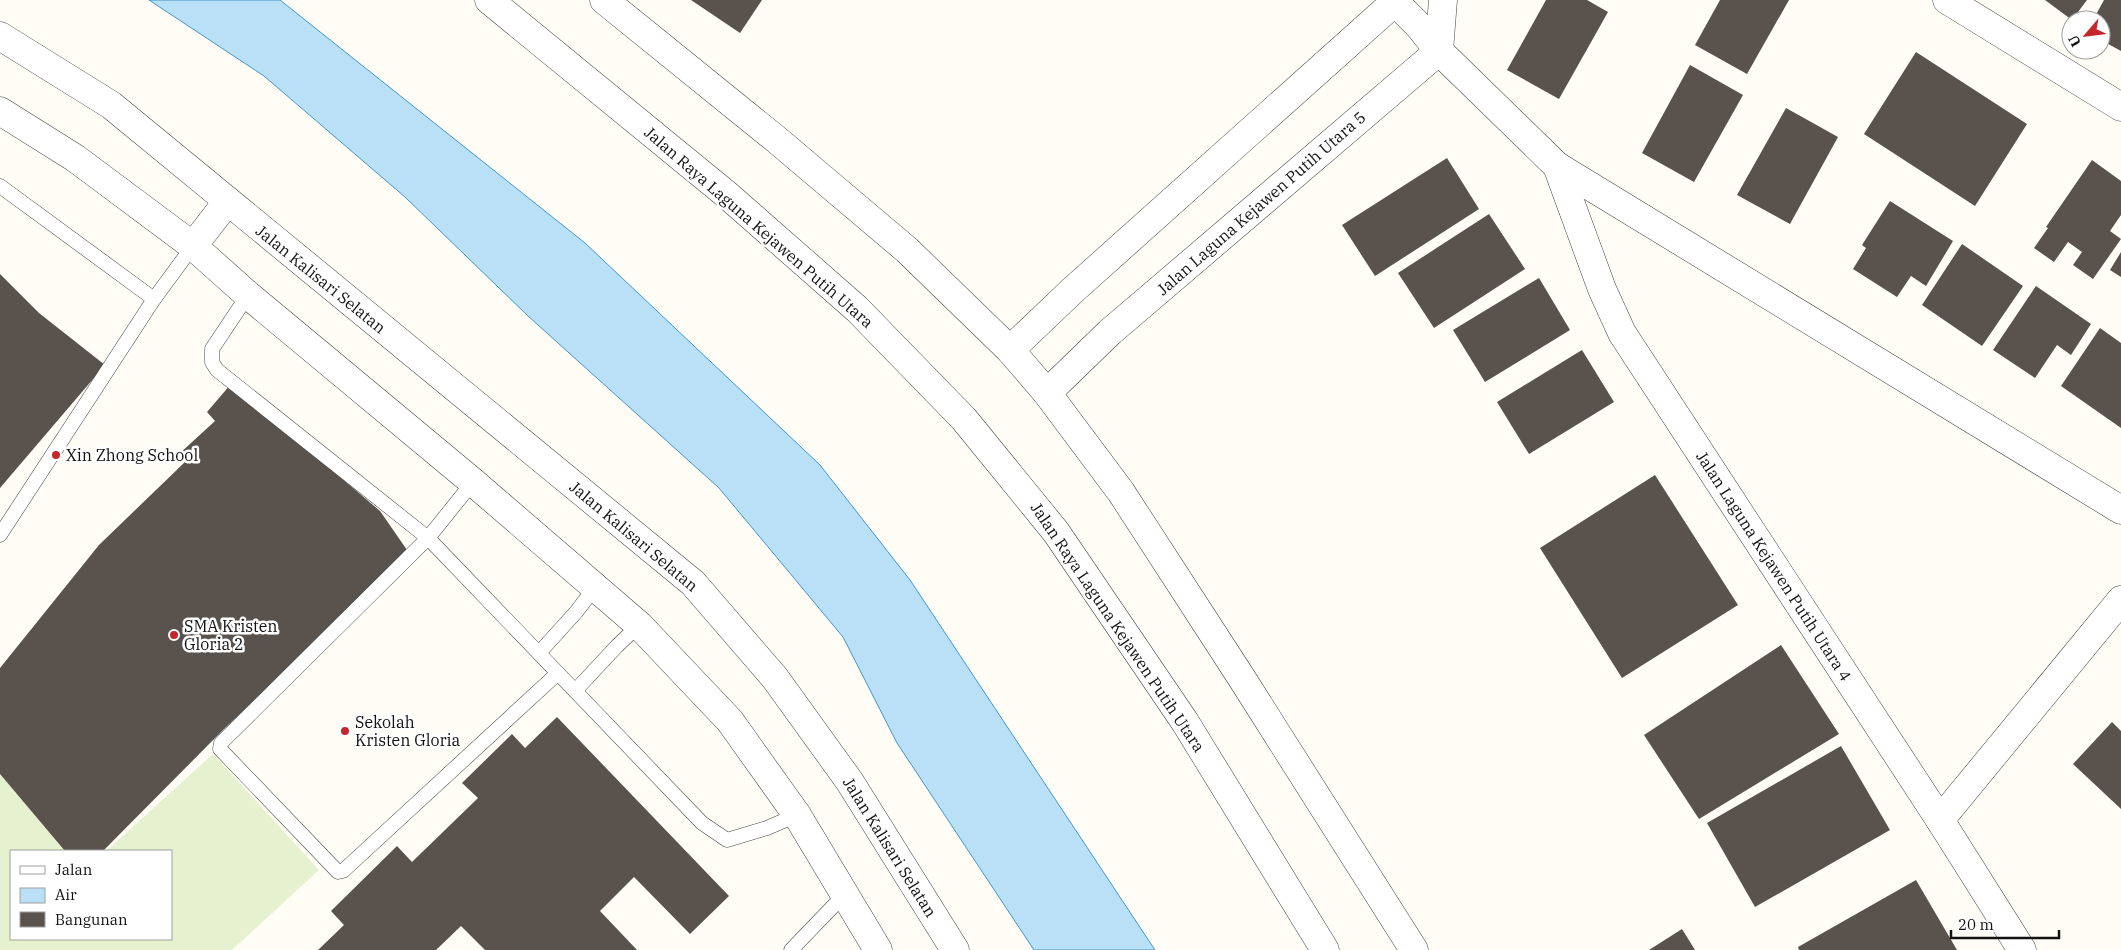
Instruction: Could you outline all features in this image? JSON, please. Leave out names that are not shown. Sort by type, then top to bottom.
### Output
[{"type":"street","name":"Jalan Raya Laguna Kejawen Putih Utara","points":[[489,0],[726,194],[857,309],[964,419],[1056,532],[1084,573],[1185,722],[1325,950]]},
{"type":"street","points":[[604,0],[777,140],[907,250],[1010,350],[1047,392],[1121,492],[1414,950]]},
{"type":"street","points":[[1010,350],[1080,283],[1395,0]]},
{"type":"street","name":"Jalan Laguna Kejawen Putih Utara 4","points":[[1395,0],[1418,24],[1439,51],[1557,166],[2121,510]]},
{"type":"street","points":[[1439,51],[1443,0]]},
{"type":"street","points":[[1947,0],[2121,106]]},
{"type":"street","name":"Jalan Kalisari Selatan","points":[[0,36],[111,105],[693,583],[775,678],[850,782],[955,950]]},
{"type":"street","name":"Jalan Laguna Kejawen Putih Utara 5","points":[[1047,392],[1110,332],[1439,51]]},
{"type":"street","points":[[0,111],[75,158],[193,246],[248,295],[472,482],[640,626],[730,721],[796,815],[878,950]]},
{"type":"street","name":"Jalan Laguna Kejawen Putih Utara 4","points":[[1557,166],[1602,289],[1622,333],[1940,820],[2022,950]]},
{"type":"street","points":[[193,246],[227,202]]},
{"type":"street","points":[[1940,820],[2121,600]]},
{"type":"lane","points":[[0,186],[154,299]]},
{"type":"lane","points":[[0,535],[154,299],[193,246]]},
{"type":"lane","points":[[248,295],[212,349],[212,362],[217,370],[428,538],[702,823],[727,840],[767,828],[796,815]]},
{"type":"lane","points":[[472,482],[428,538],[221,743],[220,748],[331,865],[338,872],[343,871],[558,673]]},
{"type":"lane","points":[[539,653],[595,587]]},
{"type":"lane","points":[[575,691],[617,646],[640,626]]},
{"type":"lane","points":[[791,950],[844,895]]},
{"type":"green space","points":[[213,754],[319,870],[232,950],[0,950],[0,774],[64,850],[10,850],[10,940],[172,940],[172,850],[107,850]]},
{"type":"water","points":[[149,0],[280,0],[585,243],[820,465],[910,580],[1155,950],[1034,950],[897,743],[843,637],[719,488],[528,316],[405,197],[264,76]]},
{"type":"building","points":[[691,0],[762,0],[740,33]]},
{"type":"building","points":[[1546,0],[1587,0],[1608,12],[1559,99],[1507,70]]},
{"type":"building","points":[[1720,0],[1789,0],[1747,74],[1695,45]]},
{"type":"building","points":[[2045,0],[2087,0],[2080,10],[2061,10],[2061,12]]},
{"type":"building","points":[[2104,0],[2121,0],[2121,51],[2111,46],[2111,10],[2098,10]]},
{"type":"building","points":[[1916,52],[2027,124],[1975,206],[1864,134]]},
{"type":"building","points":[[1690,65],[1743,95],[1694,182],[1642,153]]},
{"type":"building","points":[[1786,108],[1838,137],[1790,224],[1737,195]]},
{"type":"building","points":[[1447,158],[1479,209],[1375,276],[1342,225]]},
{"type":"building","points":[[2092,160],[2121,181],[2121,215],[2110,231],[2121,239],[2093,279],[2073,265],[2082,252],[2068,242],[2054,262],[2034,248],[2048,228],[2046,227]]},
{"type":"building","points":[[1890,201],[1953,241],[1926,286],[1911,276],[1897,297],[1853,269],[1866,248],[1862,245]]},
{"type":"building","points":[[1489,214],[1525,269],[1434,328],[1398,273]]},
{"type":"building","points":[[1962,244],[2023,286],[1982,346],[1922,305]]},
{"type":"building","points":[[2121,252],[2121,277],[2110,270]]},
{"type":"building","points":[[0,274],[39,313],[105,365],[0,488]]},
{"type":"building","points":[[1539,278],[1570,330],[1485,382],[1453,330]]},
{"type":"building","points":[[2036,286],[2091,324],[2071,355],[2057,345],[2035,378],[1993,350]]},
{"type":"building","points":[[2100,328],[2121,343],[2121,428],[2061,386]]},
{"type":"building","points":[[1582,350],[1614,402],[1529,454],[1497,402]]},
{"type":"building","name":"SMA Kristen Gloria 2","points":[[231,384],[380,511],[407,550],[356,603],[224,729],[104,850],[64,850],[0,774],[0,668],[99,545],[186,461],[179,454],[215,421],[207,412]]},
{"type":"building","points":[[1655,475],[1738,605],[1622,678],[1540,548]]},
{"type":"building","points":[[1781,645],[1839,734],[1699,819],[1644,735]]},
{"type":"building","points":[[557,717],[729,896],[690,934],[634,877],[600,911],[637,950],[485,950],[461,926],[436,950],[318,950],[344,925],[331,911],[397,846],[412,862],[478,798],[462,783],[512,734],[525,748]]},
{"type":"building","points":[[2112,722],[2121,731],[2121,809],[2073,764]]},
{"type":"building","points":[[1841,746],[1890,830],[1755,907],[1707,823]]},
{"type":"building","points":[[1916,880],[1957,950],[1799,950],[1798,947]]},
{"type":"building","points":[[1682,929],[1695,950],[1649,950]]},
{"type":"place","name":"Xin Zhong School","points":[[56,455]]},
{"type":"place","name":"SMA Kristen Gloria 2","points":[[174,635]]},
{"type":"place","name":"Sekolah Kristen Gloria","points":[[345,731]]}]
